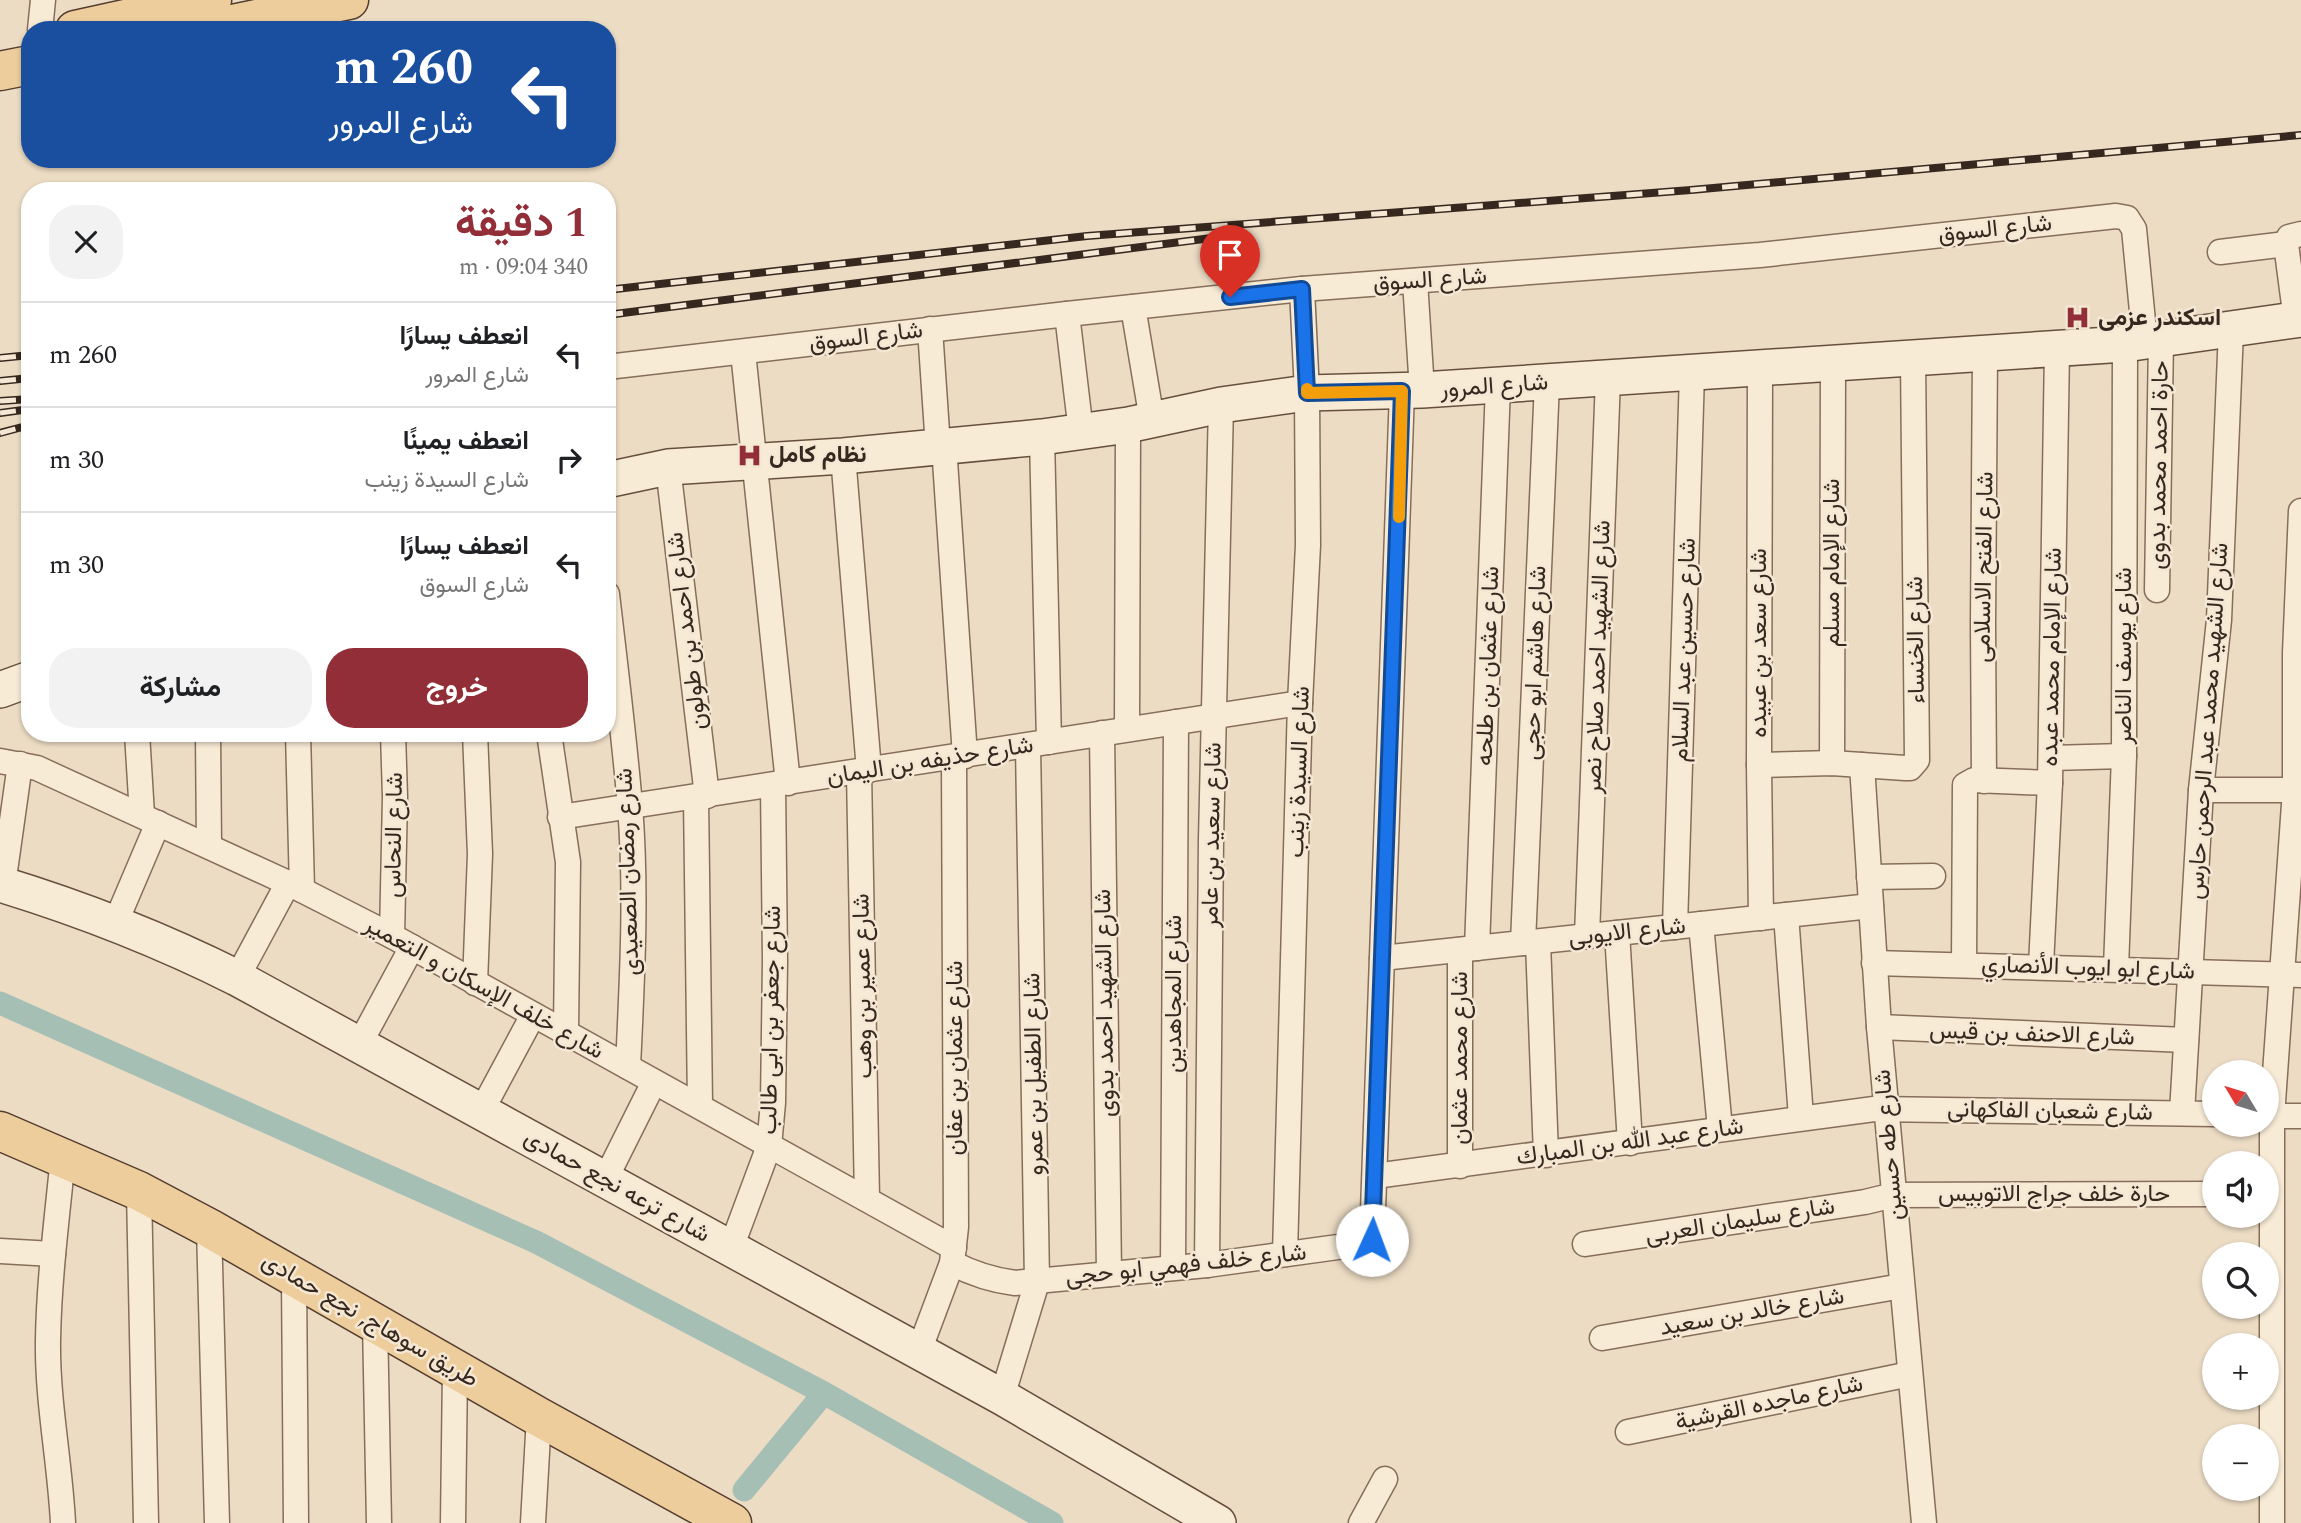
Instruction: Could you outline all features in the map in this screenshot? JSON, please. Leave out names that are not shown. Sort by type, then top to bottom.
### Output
[{"type":"main road","points":[[95,18],[212,0]]},
{"type":"main road","points":[[244,21],[331,2]]},
{"type":"main road","points":[[0,45],[21,41]]},
{"type":"main road","points":[[0,71],[21,67]]},
{"type":"main road","name":"طريق سوهاج, نجع حمادى","points":[[0,1131],[139,1191],[209,1228],[539,1417],[732,1523]]},
{"type":"street","points":[[41,21],[43,0]]},
{"type":"street","name":"شارع السوق","points":[[616,366],[1302,289],[1760,255],[2122,216],[2132,223],[2134,229],[2144,342]]},
{"type":"street","points":[[2220,252],[2293,239],[2299,319]]},
{"type":"street","name":"شارع خلف فهمي ابو حجى","points":[[953,1255],[971,1274],[1015,1283],[1173,1266],[1207,1265],[1371,1241],[1415,281]]},
{"type":"street","name":"شارع السيدة زينب","points":[[1285,1254],[1300,704],[1308,545],[1307,393],[1302,289]]},
{"type":"street","points":[[1128,728],[1140,422],[1133,307]]},
{"type":"street","points":[[1067,314],[1081,432]]},
{"type":"street","name":"شارع المرور","points":[[616,478],[668,467],[843,456],[1042,437],[1140,422],[1221,405],[1307,393],[1412,391],[2057,349],[2144,342],[2299,319]]},
{"type":"street","name":"شارع عثمان بن عفان","points":[[919,1351],[953,1255],[960,757],[941,447],[930,330]]},
{"type":"street","name":"شارع الشهيد محمد عبد الرحمن حارس","points":[[2182,1113],[2201,790],[2219,620],[2231,330]]},
{"type":"street","name":"حارة احمد محمد بدوى","points":[[2144,342],[2157,590]]},
{"type":"street","name":"شارع يوسف الناصر","points":[[2116,968],[2144,342]]},
{"type":"street","name":"شارع الإمام محمد عبده","points":[[2041,966],[2051,758],[2057,349]]},
{"type":"street","name":"شارع جعفر بن ابى طالب","points":[[731,1248],[769,1146],[775,1057],[780,784],[743,352]]},
{"type":"street","name":"شارع الفتح الاسلامى","points":[[1984,781],[1985,353]]},
{"type":"street","name":"شارع الخنساء","points":[[1759,765],[1832,763],[1910,768],[1917,760],[1913,358]]},
{"type":"street","name":"شارع الإمام مسلم","points":[[1832,763],[1833,364]]},
{"type":"street","name":"شارع سعد بن عبيده","points":[[1760,368],[1759,765],[1773,916],[1801,1117]]},
{"type":"street","name":"شارع حسين عبد السلام","points":[[1675,927],[1692,373]]},
{"type":"street","name":"شارع الشهيد احمد صلاح نصر","points":[[1587,936],[1608,378]]},
{"type":"street","name":"شارع هاشم ابو حجى","points":[[1546,1154],[1531,942],[1547,382]]},
{"type":"street","name":"شارع عثمان بن طلحه","points":[[1468,949],[1498,385]]},
{"type":"street","name":"شارع سعيد بن عامر","points":[[1207,1265],[1221,405]]},
{"type":"street","name":"شارع الطفيل بن عمرو","points":[[1002,1397],[1037,1282],[1042,437]]},
{"type":"street","name":"شارع عمير بن وهب","points":[[843,456],[864,771],[867,1199]]},
{"type":"street","name":"شارع احمد بن طولون","points":[[668,467],[701,796],[700,1105]]},
{"type":"street","points":[[2278,1060],[2291,974],[2295,653],[2301,511]]},
{"type":"street","name":"شارع رمضان الصعيدى","points":[[616,677],[630,807],[633,936],[628,1068]]},
{"type":"street","points":[[0,690],[21,682]]},
{"type":"street","name":"شارع حذيفه بن اليمان","points":[[560,817],[960,757],[1128,728],[1300,704]]},
{"type":"street","name":"شارع المجاهدين","points":[[1173,1266],[1175,722]]},
{"type":"street","name":"شارع الشهيد احمد بدوى","points":[[1102,733],[1109,1274]]},
{"type":"street","points":[[115,924],[150,819],[138,742]]},
{"type":"street","points":[[208,742],[209,846]]},
{"type":"street","points":[[237,978],[295,886],[298,742]]},
{"type":"street","name":"شارع النحاس","points":[[393,742],[402,942]]},
{"type":"street","points":[[475,742],[480,826],[475,983]]},
{"type":"street","points":[[550,742],[568,862],[566,1031]]},
{"type":"street","points":[[2051,758],[2124,756]]},
{"type":"street","points":[[2,885],[10,762]]},
{"type":"street","name":"شارع خلف الإسكان و التعمير","points":[[10,762],[37,768],[295,886],[700,1105],[867,1199],[953,1255]]},
{"type":"street","name":"شارع طه حسين","points":[[1862,765],[1879,1027],[1924,1523]]},
{"type":"street","points":[[1964,965],[1964,790],[1969,781],[2050,783]]},
{"type":"street","points":[[2201,790],[2295,790]]},
{"type":"street","points":[[1869,877],[1933,876]]},
{"type":"street","name":"شارع ترعه نجع حمادى","points":[[2,885],[115,924],[237,978],[1002,1397],[1219,1523]]},
{"type":"street","name":"شارع الايوبى","points":[[1382,958],[1871,906]]},
{"type":"street","points":[[1701,924],[1720,1129]]},
{"type":"street","points":[[1617,933],[1630,1143]]},
{"type":"street","points":[[359,1045],[402,942]]},
{"type":"street","name":"شارع محمد عثمان","points":[[1460,1166],[1468,949]]},
{"type":"street","name":"شارع ابو ايوب الأنصاري","points":[[1874,963],[2291,974]]},
{"type":"street","points":[[481,1112],[533,1015]]},
{"type":"street","name":"شارع الاحنف بن قيس","points":[[1879,1027],[2186,1040]]},
{"type":"street","points":[[605,1180],[654,1082]]},
{"type":"street","name":"شارع عبد الله بن المبارك","points":[[1375,1176],[1630,1143],[1801,1117],[1886,1109]]},
{"type":"street","name":"شارع شعبان الفاكهانى","points":[[1886,1109],[2202,1114]]},
{"type":"street","points":[[2279,1116],[2301,1116]]},
{"type":"street","points":[[63,1157],[48,1341],[52,1416],[63,1523]]},
{"type":"street","points":[[139,1191],[146,1523]]},
{"type":"street","name":"حارة خلف جراج الاتوبيس","points":[[1894,1195],[2202,1194]]},
{"type":"street","name":"شارع سليمان العربى","points":[[1585,1244],[1865,1202],[1894,1195]]},
{"type":"street","points":[[209,1228],[217,1523]]},
{"type":"street","points":[[2269,1228],[2272,1523]]},
{"type":"street","points":[[0,1251],[53,1254]]},
{"type":"street","points":[[294,1276],[296,1523]]},
{"type":"street","name":"شارع خالد بن سعيد","points":[[1602,1338],[1902,1286]]},
{"type":"street","points":[[375,1322],[379,1523]]},
{"type":"street","points":[[453,1523],[455,1368]]},
{"type":"street","name":"شارع ماجده القرشية","points":[[1628,1432],[1910,1374]]},
{"type":"street","points":[[534,1523],[539,1417]]},
{"type":"street","points":[[1361,1523],[1385,1479]]},
{"type":"waterway","points":[[0,1003],[536,1242],[824,1393],[1052,1523]]},
{"type":"waterway","points":[[744,1490],[824,1393]]},
{"type":"railway","points":[[616,289],[1087,236],[1691,190],[2301,135]]},
{"type":"railway","points":[[616,314],[1243,234]]},
{"type":"railway","points":[[0,358],[21,356]]},
{"type":"railway","points":[[0,381],[21,379]]},
{"type":"railway","points":[[0,401],[21,400]]},
{"type":"railway","points":[[0,413],[21,410]]},
{"type":"railway","points":[[0,433],[21,427]]},
{"type":"slow traffic","points":[[1307,389],[1307,393],[1402,391],[1399,517]]},
{"type":"place","name":"اسكندر عزمى","points":[[2078,318]]},
{"type":"place","name":"نظام كامل","points":[[749,455]]},
{"type":"route","points":[[1230,297],[1302,289],[1307,393],[1402,391],[1372,1240]]}]
